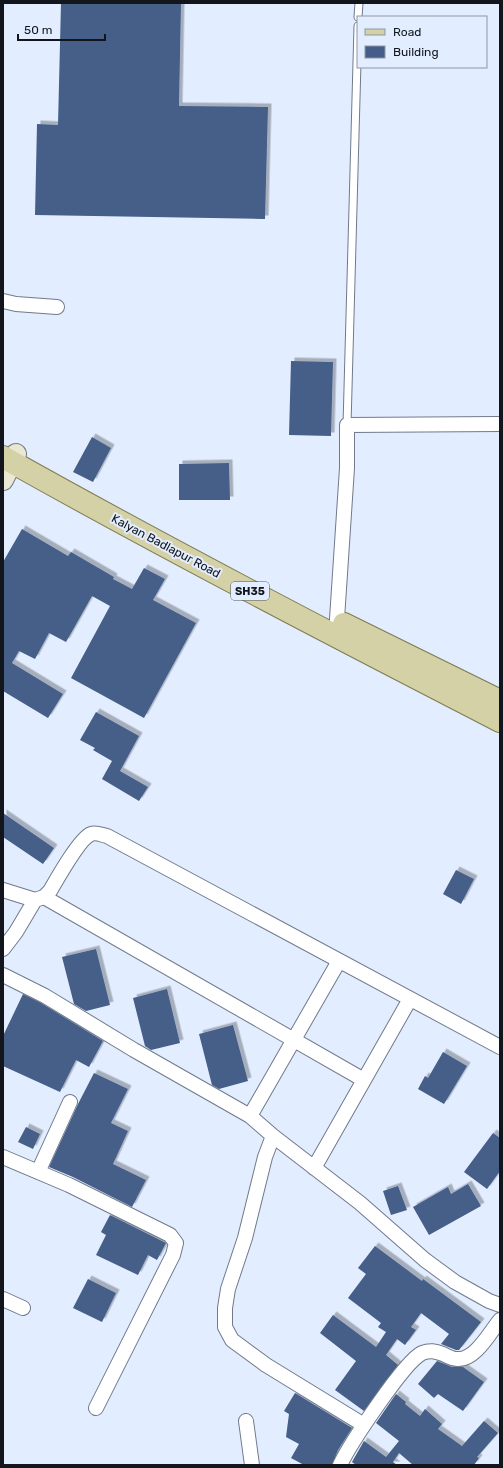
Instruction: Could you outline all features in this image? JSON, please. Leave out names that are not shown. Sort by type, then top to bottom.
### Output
[{"type":"main road","name":"Kalyan Badlapur Road","points":[[7,460],[118,521],[336,629],[500,701]]},
{"type":"main road","name":"Kalyan Badlapur Road","points":[[336,629],[500,721]]},
{"type":"street","points":[[3,301],[16,304],[57,306]]},
{"type":"street","points":[[336,629],[347,468],[347,425],[500,424]]},
{"type":"street","points":[[3,949],[40,898],[50,891],[82,842],[91,834],[95,833],[107,836],[500,1047]]},
{"type":"street","points":[[3,890],[40,898],[364,1080]]},
{"type":"street","points":[[250,1116],[339,960]]},
{"type":"street","points":[[3,975],[45,996],[134,1050],[250,1116],[273,1136],[360,1203],[425,1260],[456,1282],[489,1301],[500,1305]]},
{"type":"street","points":[[314,1168],[410,999]]},
{"type":"street","points":[[38,1172],[70,1102]]},
{"type":"street","points":[[273,1136],[265,1158],[245,1238],[228,1289],[225,1308],[225,1327],[232,1340],[266,1365],[364,1425]]},
{"type":"street","points":[[3,1157],[68,1185],[170,1235],[176,1243],[173,1255],[96,1408]]},
{"type":"street","points":[[3,1299],[23,1308]]},
{"type":"street","points":[[344,1463],[364,1425],[406,1368],[420,1354],[428,1350],[457,1359],[466,1358],[475,1353],[500,1320]]},
{"type":"street","points":[[246,1421],[252,1465]]},
{"type":"lane","points":[[358,16],[359,3]]},
{"type":"lane","points":[[347,425],[357,62]]},
{"type":"building","points":[[61,3],[181,3],[179,106],[268,107],[265,219],[35,215],[37,124],[58,125]]},
{"type":"building","points":[[291,361],[333,362],[331,436],[289,435]]},
{"type":"building","points":[[92,437],[111,448],[93,482],[73,472]]},
{"type":"building","points":[[229,463],[230,500],[179,500],[179,464]]},
{"type":"building","points":[[22,529],[68,556],[71,552],[114,577],[113,579],[132,589],[144,568],[165,579],[153,600],[196,623],[144,718],[71,678],[110,606],[92,596],[66,642],[49,633],[35,659],[19,651],[12,663],[63,694],[48,718],[3,691],[3,562]]},
{"type":"building","points":[[96,712],[139,736],[120,771],[148,787],[139,801],[102,779],[112,761],[93,750],[95,748],[80,740]]},
{"type":"building","points":[[3,813],[54,848],[43,864],[3,837]]},
{"type":"building","points":[[456,870],[474,879],[461,904],[443,894]]},
{"type":"building","points":[[96,949],[110,1005],[86,1011],[74,1004],[62,957]]},
{"type":"building","points":[[167,989],[180,1043],[151,1050],[145,1046],[133,998]]},
{"type":"building","points":[[23,994],[41,1003],[103,1041],[89,1067],[76,1060],[60,1092],[3,1066],[3,1036]]},
{"type":"building","points":[[233,1025],[248,1081],[219,1089],[212,1085],[199,1034]]},
{"type":"building","points":[[443,1052],[467,1066],[444,1104],[418,1089],[425,1076],[428,1078]]},
{"type":"building","points":[[94,1073],[128,1089],[111,1123],[128,1131],[113,1164],[146,1180],[132,1207],[73,1177],[49,1167]]},
{"type":"building","points":[[26,1127],[40,1134],[33,1149],[18,1142]]},
{"type":"building","points":[[493,1133],[500,1138],[500,1171],[487,1189],[464,1172]]},
{"type":"building","points":[[468,1184],[481,1206],[429,1235],[413,1207],[448,1187],[451,1194]]},
{"type":"building","points":[[398,1186],[407,1210],[391,1215],[383,1191]]},
{"type":"building","points":[[110,1215],[166,1243],[157,1260],[148,1255],[138,1275],[96,1255],[106,1235],[101,1232]]},
{"type":"building","points":[[375,1246],[481,1322],[459,1350],[456,1350],[441,1344],[449,1334],[421,1313],[411,1327],[416,1330],[405,1345],[397,1339],[386,1355],[398,1365],[364,1411],[335,1390],[356,1361],[320,1333],[333,1315],[376,1347],[386,1332],[378,1327],[381,1323],[348,1298],[366,1274],[358,1268]]},
{"type":"building","points":[[88,1279],[116,1293],[102,1322],[73,1308]]},
{"type":"building","points":[[437,1361],[452,1367],[463,1367],[484,1382],[463,1411],[438,1394],[434,1398],[418,1384]]},
{"type":"building","points":[[295,1393],[352,1428],[338,1450],[332,1465],[304,1465],[291,1458],[299,1444],[286,1437],[289,1414],[284,1411]]},
{"type":"building","points":[[396,1394],[406,1402],[405,1404],[420,1416],[425,1409],[442,1424],[438,1429],[462,1446],[484,1421],[498,1433],[477,1457],[479,1458],[474,1465],[413,1465],[399,1453],[393,1462],[397,1465],[356,1465],[352,1462],[364,1441],[386,1457],[399,1441],[376,1423]]}]
